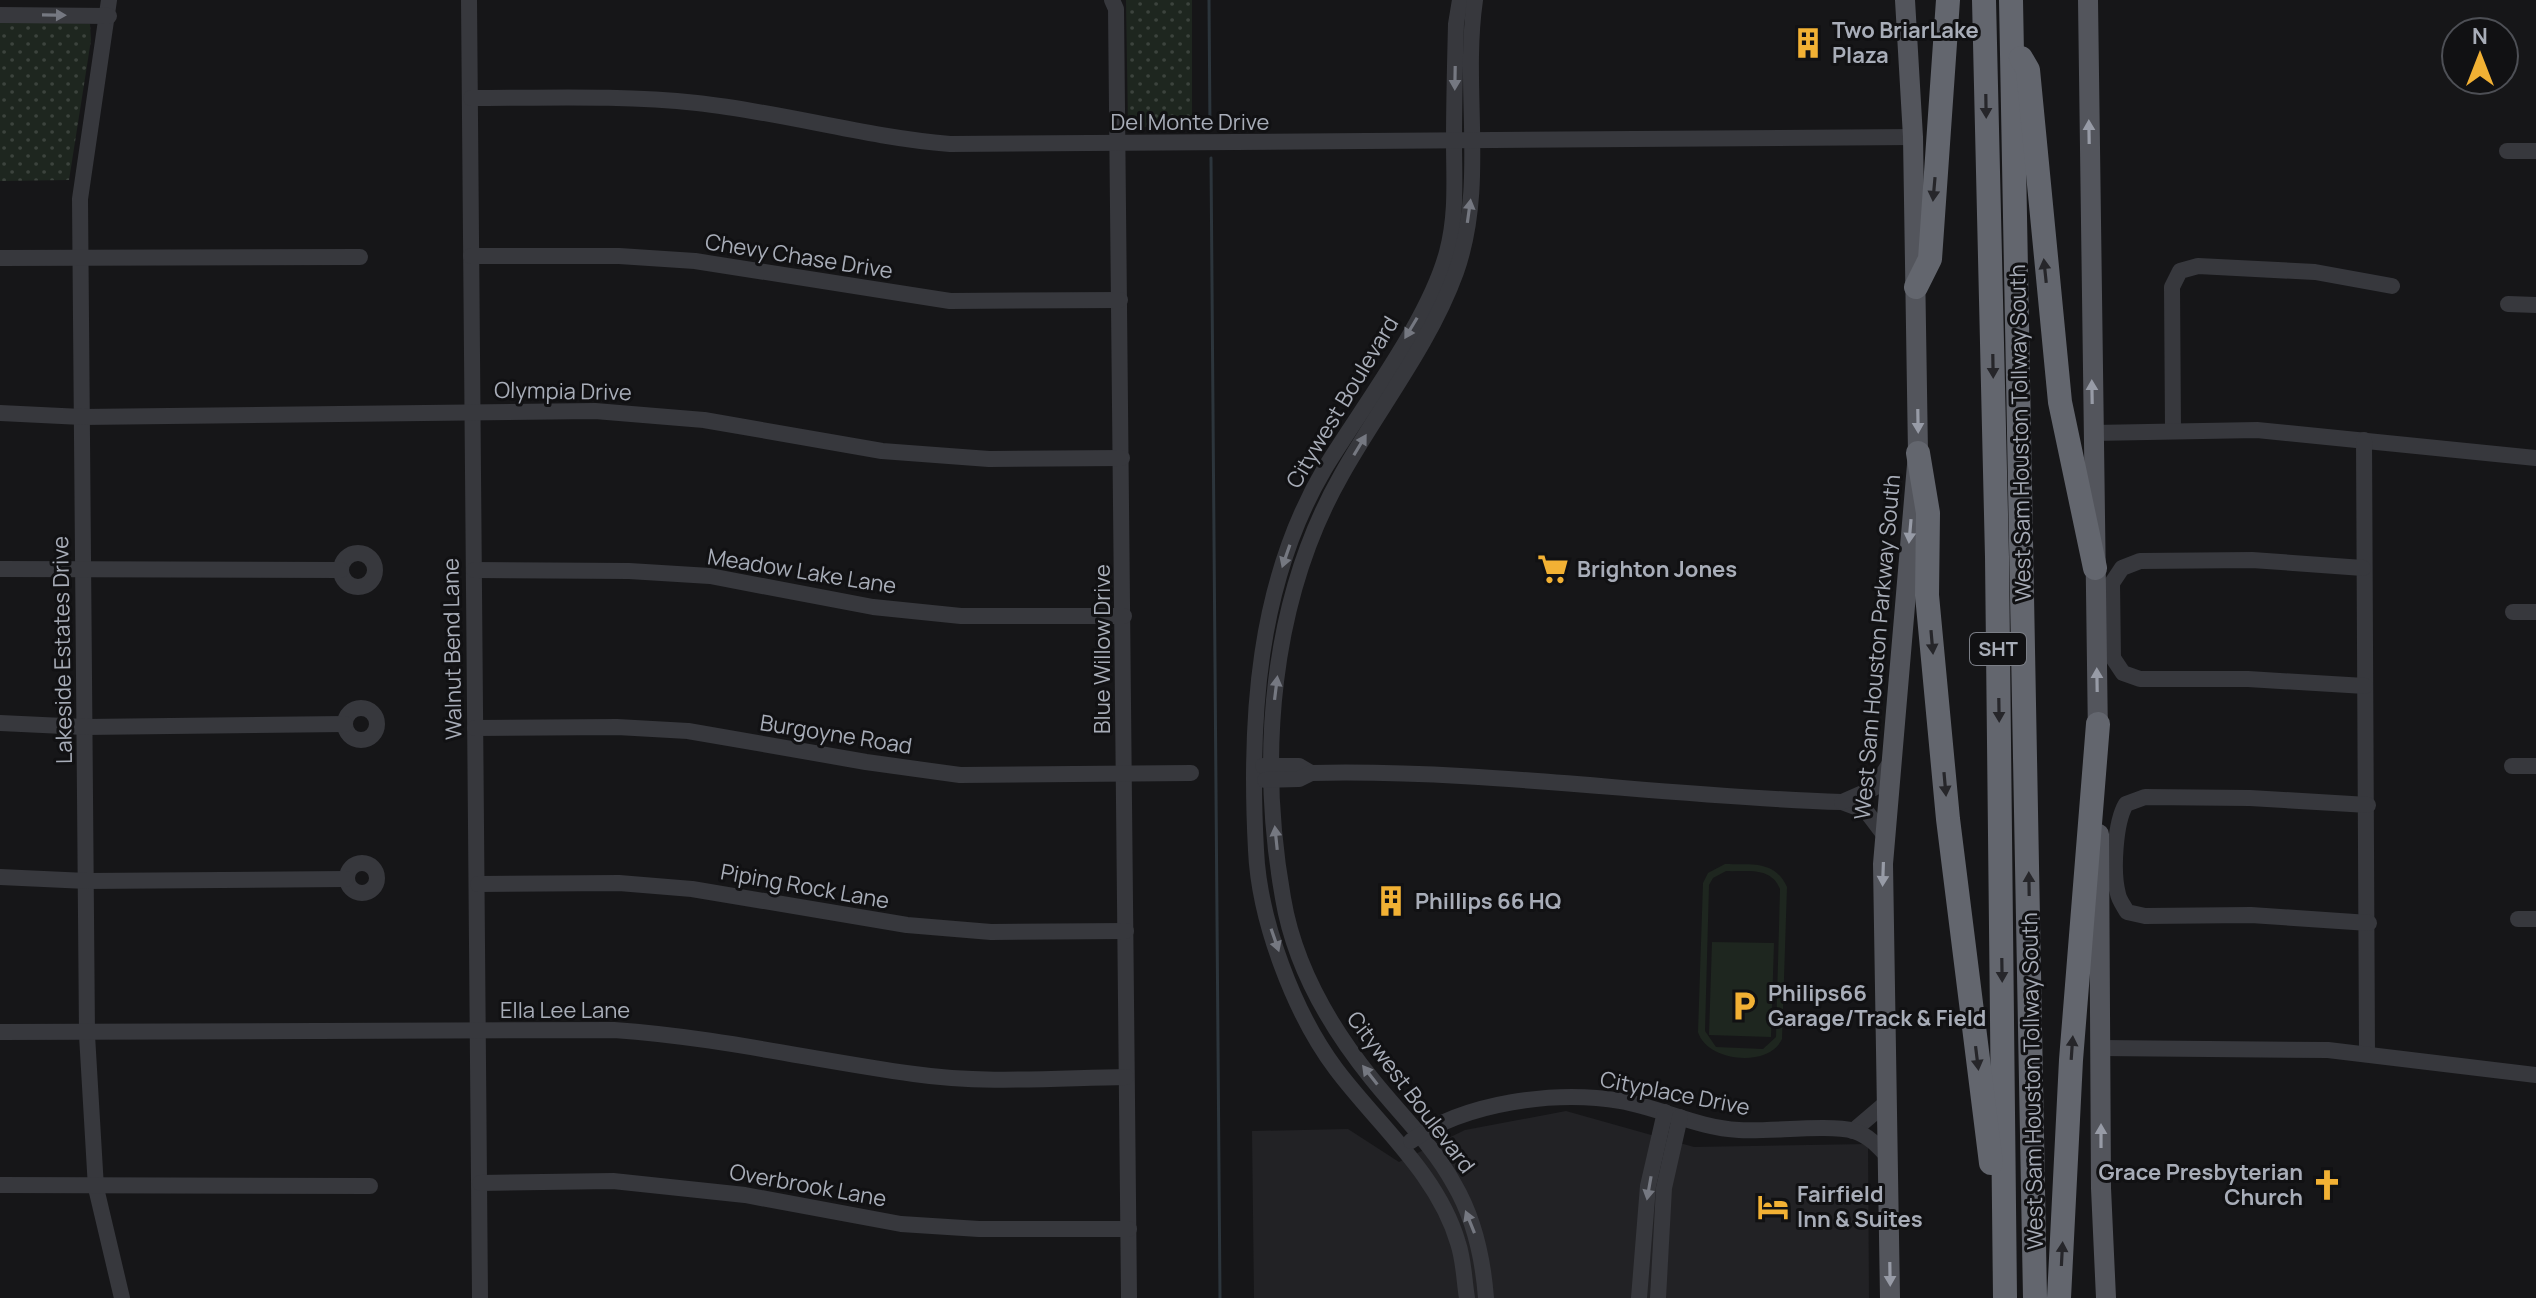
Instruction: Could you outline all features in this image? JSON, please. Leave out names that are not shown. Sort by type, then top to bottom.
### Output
[{"type":"highway","points":[[1916,287],[1930,259],[1948,0]]},
{"type":"highway","name":"West Sam Houston Tollway South","points":[[1984,0],[1997,532],[2005,1286]]},
{"type":"highway","name":"West Sam Houston Tollway South","points":[[2011,0],[2035,1298]]},
{"type":"highway","points":[[2012,42],[2028,70],[2060,402],[2095,568]]},
{"type":"highway","points":[[1918,453],[1928,513],[1927,595],[1948,819],[2005,1286]]},
{"type":"highway","points":[[2059,1298],[2071,1060],[2098,724]]},
{"type":"main road","name":"West Sam Houston Parkway South","points":[[1890,1298],[1882,929],[1885,836],[1918,453],[1913,137],[1905,0]]},
{"type":"main road","points":[[2088,0],[2106,1298]]},
{"type":"street","name":"Walnut Bend Lane","points":[[469,0],[480,1298]]},
{"type":"street","name":"Blue Willow Drive","points":[[1112,0],[1116,9],[1120,300],[1129,1298]]},
{"type":"street","name":"Citywest Boulevard","points":[[1460,0],[1456,24],[1463,142],[1471,196],[1456,273],[1428,331],[1340,478],[1299,572],[1283,633],[1273,709],[1273,773],[1283,900],[1299,956],[1330,1021],[1455,1184],[1477,1240],[1486,1298]]},
{"type":"street","name":"Citywest Boulevard","points":[[1467,1298],[1459,1244],[1445,1212],[1403,1147],[1335,1068],[1314,1033],[1286,974],[1263,906],[1256,854],[1255,773],[1257,682],[1284,561],[1323,472],[1432,293],[1447,251],[1463,142],[1475,0]]},
{"type":"street","points":[[0,15],[23,7],[109,8]]},
{"type":"street","name":"Lakeside Estates Drive","points":[[109,8],[80,199],[87,1035],[96,1188],[122,1298]]},
{"type":"street","name":"Del Monte Drive","points":[[471,98],[672,101],[896,140],[950,144],[1913,137]]},
{"type":"street","points":[[2507,151],[2536,151]]},
{"type":"street","name":"Chevy Chase Drive","points":[[471,256],[619,256],[695,261],[950,301],[1120,300]]},
{"type":"street","points":[[0,258],[360,257]]},
{"type":"street","points":[[2173,430],[2172,287],[2180,271],[2198,266],[2315,272],[2392,286]]},
{"type":"street","points":[[2508,304],[2536,305]]},
{"type":"street","name":"Olympia Drive","points":[[0,413],[82,417],[473,412],[651,414],[704,420],[882,451],[989,459],[1122,458]]},
{"type":"street","points":[[2093,433],[2257,430],[2536,458]]},
{"type":"street","points":[[2364,440],[2369,923],[2367,1053]]},
{"type":"street","points":[[2363,568],[2252,560],[2140,561],[2122,568],[2112,583],[2113,658],[2123,673],[2140,679],[2248,679],[2365,686]]},
{"type":"street","points":[[0,569],[341,570]]},
{"type":"street","name":"Meadow Lake Lane","points":[[474,570],[629,571],[710,576],[873,607],[961,616],[1124,616]]},
{"type":"street","points":[[2513,612],[2536,612]]},
{"type":"street","points":[[0,723],[85,727],[345,724]]},
{"type":"street","name":"Burgoyne Road","points":[[475,728],[617,727],[688,731],[960,775],[1191,773]]},
{"type":"street","points":[[1842,802],[1874,788],[1890,764],[1892,750]]},
{"type":"street","points":[[1255,773],[1273,773],[1299,766],[1311,773],[1454,773],[1669,792],[1842,802],[1866,811],[1885,836]]},
{"type":"street","points":[[2512,766],[2536,766]]},
{"type":"street","points":[[2368,805],[2250,798],[2145,797],[2126,804],[2117,819],[2117,855],[2118,894],[2127,912],[2145,916],[2251,915],[2369,923]]},
{"type":"street","points":[[0,877],[87,881],[346,879]]},
{"type":"street","name":"Piping Rock Lane","points":[[478,884],[619,883],[692,889],[907,925],[991,932],[1126,931]]},
{"type":"street","points":[[2518,919],[2536,919]]},
{"type":"street","name":"Ella Lee Lane","points":[[0,1032],[87,1035],[614,1030],[687,1035],[916,1074],[974,1078],[1126,1077]]},
{"type":"street","points":[[2101,1048],[2241,1047],[2367,1053],[2536,1075]]},
{"type":"street","name":"Cityplace Drive","points":[[1403,1147],[1420,1135],[1485,1105],[1585,1098],[1621,1101],[1738,1130],[1853,1131]]},
{"type":"street","points":[[1887,1102],[1853,1131],[1888,1157]]},
{"type":"street","points":[[1673,1114],[1664,1188],[1658,1296],[1639,1296],[1648,1186],[1673,1114]]},
{"type":"street","name":"Overbrook Lane","points":[[480,1183],[613,1181],[682,1186],[901,1224],[979,1229],[1129,1229]]},
{"type":"street","points":[[0,1185],[96,1188],[370,1186]]},
{"type":"shaded area","points":[[1126,0],[1192,0],[1192,127],[1128,127]]},
{"type":"shaded area","points":[[0,19],[90,24],[91,40],[69,180],[0,181]]},
{"type":"shaded area","points":[[1725,864],[1761,866],[1776,872],[1787,887],[1782,1039],[1765,1054],[1738,1058],[1725,1055],[1713,1050],[1698,1032],[1703,883],[1708,873]],"holes":[[[1726,871],[1764,873],[1780,889],[1776,1037],[1763,1049],[1716,1047],[1705,1031],[1709,885],[1713,878]]]},
{"type":"shaded area","points":[[1712,942],[1774,943],[1771,1037],[1709,1035]]},
{"type":"shaded area","points":[[1566,1111],[1694,1147],[1868,1144],[1869,1298],[1254,1298],[1252,1131],[1348,1129],[1399,1162],[1465,1130]]},
{"type":"waterway","points":[[1209,0],[1210,130]]},
{"type":"waterway","points":[[1211,158],[1220,1298]]},
{"type":"place","name":"Two BriarLake Plaza","points":[[1808,43]]},
{"type":"place","name":"Brighton Jones","points":[[1553,569]]},
{"type":"place","name":"Phillips 66 HQ","points":[[1391,901]]},
{"type":"place","name":"Philips66 Garage/Track & Field","points":[[1744,1006]]},
{"type":"place","name":"Grace Presbyterian Church","points":[[2327,1185]]},
{"type":"place","name":"Fairfield Inn & Suites","points":[[1773,1207]]}]
